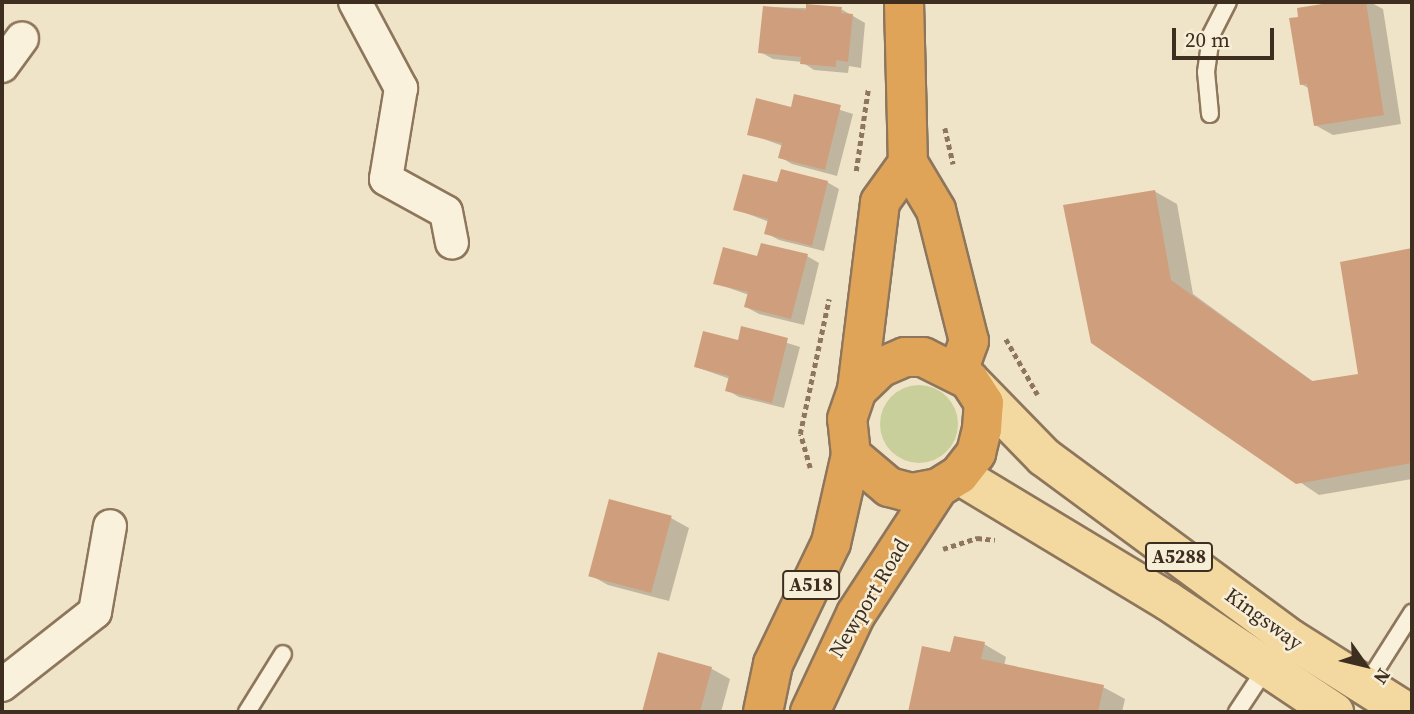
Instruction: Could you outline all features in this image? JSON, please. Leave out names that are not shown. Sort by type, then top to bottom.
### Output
[{"type":"highway","points":[[857,390],[881,367],[905,357],[923,357],[963,375],[969,341],[936,210],[908,163],[904,2]]},
{"type":"highway","name":"A518","points":[[764,712],[773,664],[831,543],[851,455],[847,419],[857,390],[880,202],[908,163]]},
{"type":"highway","name":"Newport Road","points":[[810,712],[856,614],[949,482],[976,453],[982,429],[984,403],[963,375]]},
{"type":"highway","points":[[851,455],[889,487],[912,493],[949,482]]},
{"type":"main road","name":"Kingsway","points":[[963,375],[1044,457],[1291,639],[1407,712]]},
{"type":"main road","name":"Kingsway","points":[[949,482],[1157,594],[1334,712]]},
{"type":"street","points":[[355,2],[401,88],[386,179],[446,212],[452,242]]},
{"type":"street","points":[[2,66],[22,38]]},
{"type":"street","points":[[2,685],[96,612],[110,526]]},
{"type":"lane","points":[[1210,114],[1206,72],[1212,35],[1228,2]]},
{"type":"lane","points":[[1365,687],[1412,613]]},
{"type":"lane","points":[[247,712],[283,654]]},
{"type":"lane","points":[[1237,712],[1266,668]]},
{"type":"path","points":[[854,180],[868,86]]},
{"type":"path","points":[[945,125],[956,178]]},
{"type":"path","points":[[813,477],[800,434],[832,287]]},
{"type":"path","points":[[1003,332],[1027,382],[1044,401]]},
{"type":"path","points":[[939,553],[948,545],[976,538],[1003,541]]},
{"type":"green space","points":[[919,385],[934,388],[947,396],[955,409],[958,424],[955,439],[947,452],[934,460],[919,463],[904,460],[891,452],[883,439],[880,424],[883,409],[891,396],[904,388]]},
{"type":"building","points":[[1335,2],[1366,2],[1384,115],[1314,126],[1307,84],[1300,85],[1289,18],[1298,17],[1297,8]]},
{"type":"building","points":[[806,4],[842,7],[841,13],[853,14],[848,62],[836,60],[836,67],[800,64],[801,57],[758,53],[763,6],[806,10]]},
{"type":"building","points":[[794,94],[841,105],[825,170],[778,158],[782,143],[747,135],[756,98],[791,107]]},
{"type":"building","points":[[781,169],[828,181],[812,246],[764,234],[768,219],[733,210],[743,174],[777,182]]},
{"type":"building","points":[[1155,190],[1171,280],[1312,381],[1358,374],[1340,262],[1412,248],[1412,463],[1296,484],[1091,343],[1063,205]]},
{"type":"building","points":[[761,243],[808,254],[791,319],[744,307],[748,292],[713,284],[723,247],[757,256]]},
{"type":"building","points":[[741,326],[788,338],[772,403],[725,391],[729,376],[694,367],[703,331],[738,340]]},
{"type":"building","points":[[609,499],[672,516],[651,593],[588,576]]},
{"type":"building","points":[[954,636],[985,642],[981,659],[1104,685],[1098,712],[908,712],[922,646],[950,652]]},
{"type":"building","points":[[658,652],[712,667],[700,712],[642,712]]}]
